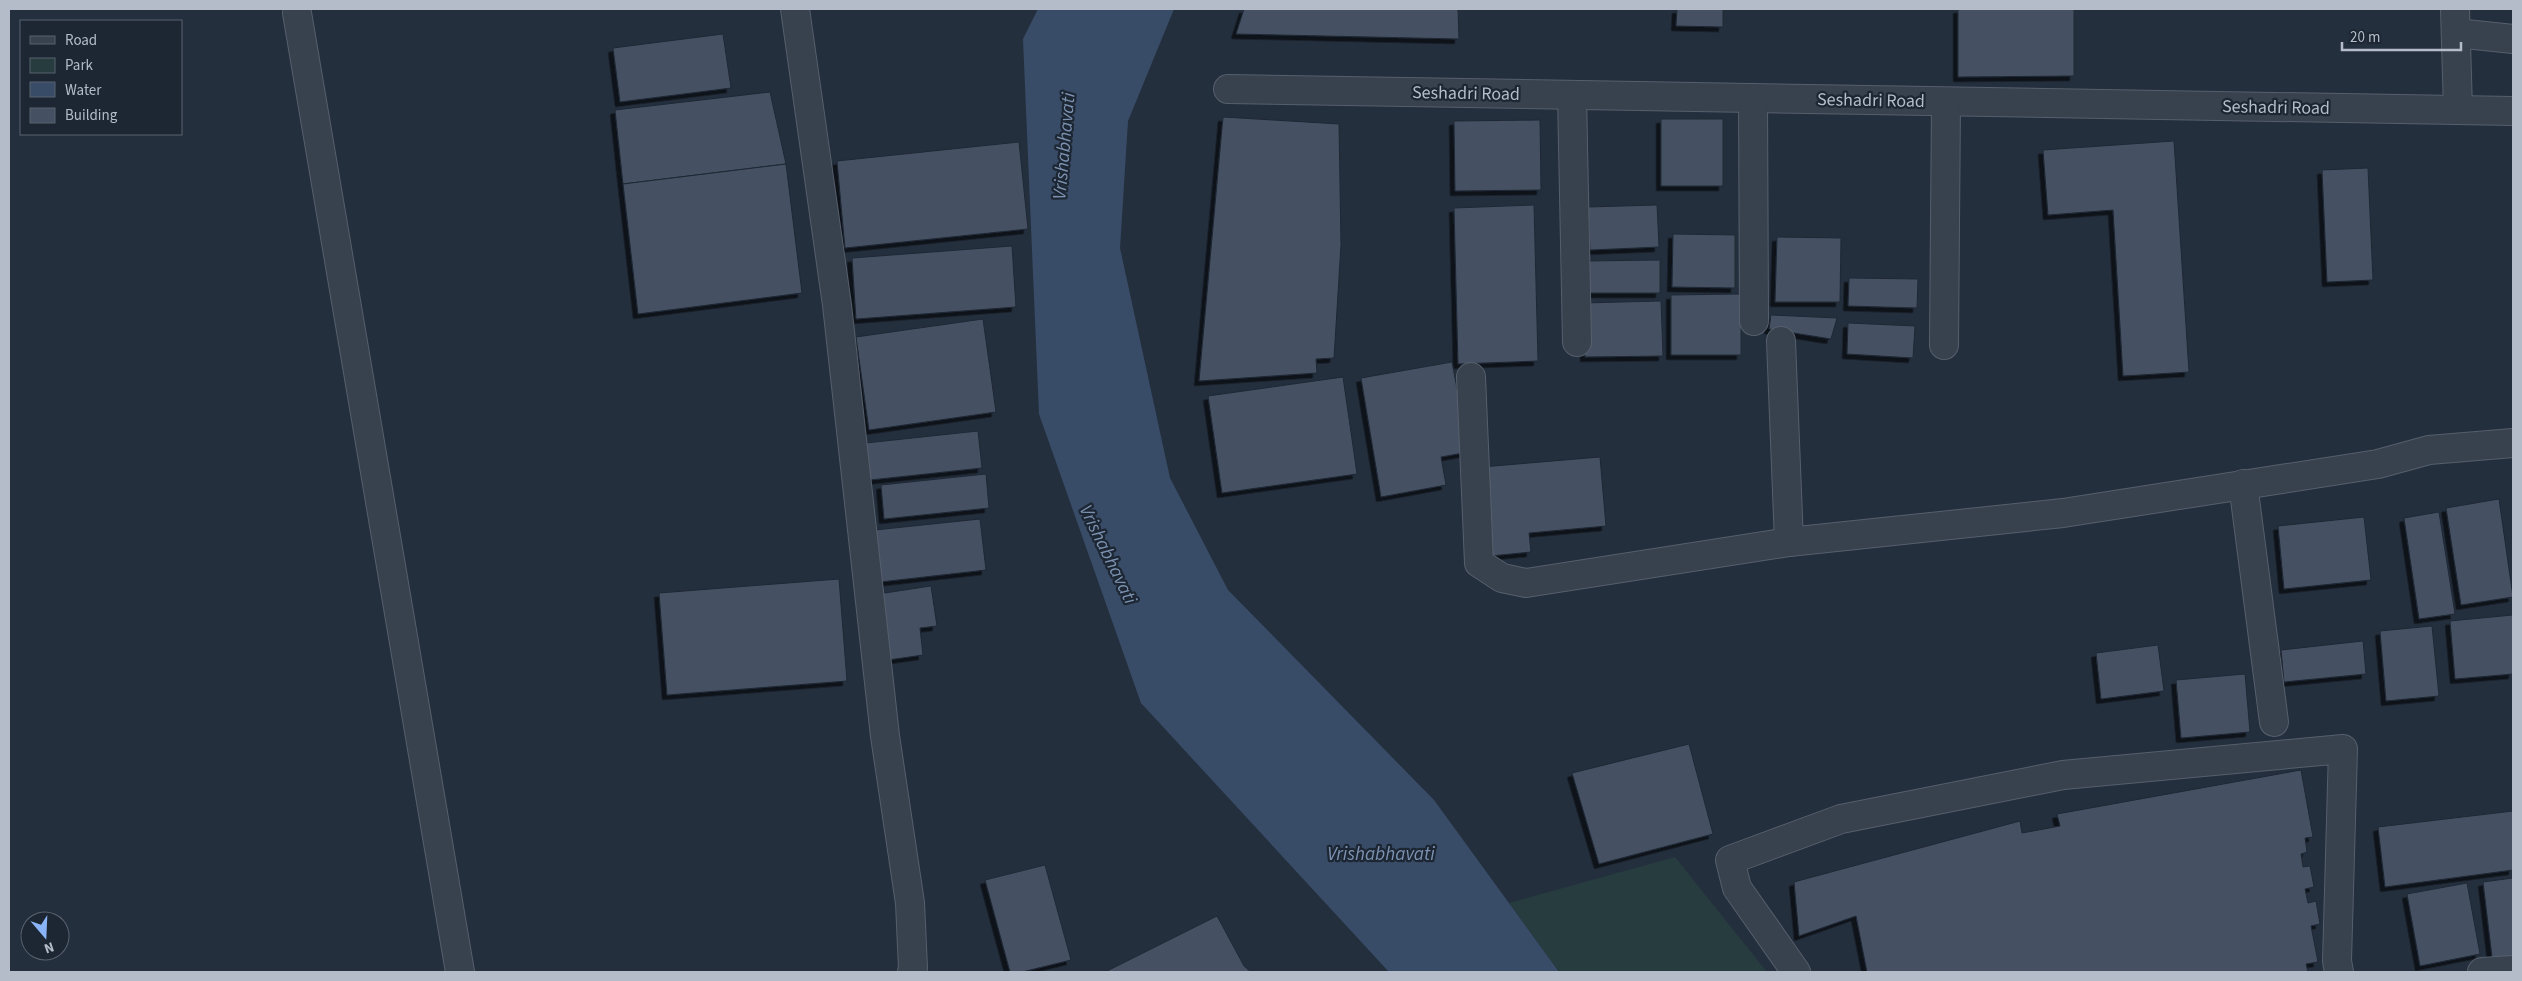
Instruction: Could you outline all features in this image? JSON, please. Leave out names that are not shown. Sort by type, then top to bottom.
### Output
[{"type":"street","points":[[795,9],[837,305],[885,736],[910,903],[912,972]]},
{"type":"street","points":[[297,13],[460,972]]},
{"type":"street","points":[[2458,110],[2455,21],[2513,39]]},
{"type":"street","name":"Seshadri Road","points":[[1228,89],[2513,111]]},
{"type":"street","points":[[1572,95],[1577,342]]},
{"type":"street","points":[[1753,98],[1754,321]]},
{"type":"street","points":[[1944,345],[1946,102]]},
{"type":"street","points":[[1781,341],[1789,542]]},
{"type":"street","points":[[1471,377],[1479,564],[1502,578],[1526,582],[1789,542],[2062,513],[2378,464],[2429,450],[2513,443]]},
{"type":"street","points":[[2243,484],[2274,722]]},
{"type":"street","points":[[1796,972],[1737,888],[1730,860],[1841,819],[2063,775],[2343,749],[2337,951],[2339,972]]},
{"type":"street","points":[[2482,972],[2513,970]]},
{"type":"green space","points":[[1675,857],[1767,972],[1559,972],[1509,903]]},
{"type":"water","name":"Vrishabhavati","points":[[1038,9],[1174,9],[1128,121],[1120,248],[1170,478],[1228,590],[1434,800],[1559,972],[1389,972],[1141,703],[1039,414],[1023,39]]},
{"type":"building","points":[[1244,9],[1458,9],[1459,39],[1236,34]]},
{"type":"building","points":[[1677,9],[1723,9],[1723,27],[1676,26]]},
{"type":"building","points":[[1958,9],[2074,9],[2074,76],[1958,77]]},
{"type":"building","points":[[723,34],[731,88],[620,102],[613,48]]},
{"type":"building","points":[[770,92],[786,164],[623,184],[615,110]]},
{"type":"building","points":[[1223,117],[1339,124],[1341,245],[1334,358],[1316,359],[1317,373],[1199,381]]},
{"type":"building","points":[[1661,119],[1723,119],[1723,186],[1661,186]]},
{"type":"building","points":[[1540,120],[1541,190],[1455,191],[1454,121]]},
{"type":"building","points":[[2174,141],[2189,372],[2123,376],[2113,210],[2048,215],[2043,150]]},
{"type":"building","points":[[1019,142],[1028,229],[845,248],[837,161]]},
{"type":"building","points":[[786,164],[802,293],[638,314],[623,184]]},
{"type":"building","points":[[2368,168],[2373,280],[2327,282],[2322,170]]},
{"type":"building","points":[[1534,205],[1538,361],[1458,364],[1454,208]]},
{"type":"building","points":[[1657,205],[1659,247],[1590,250],[1588,207]]},
{"type":"building","points":[[1673,234],[1735,235],[1735,288],[1672,287]]},
{"type":"building","points":[[1777,237],[1841,238],[1840,302],[1775,302]]},
{"type":"building","points":[[1012,246],[1016,307],[856,319],[852,258]]},
{"type":"building","points":[[1660,260],[1660,293],[1588,293],[1588,261]]},
{"type":"building","points":[[1849,278],[1918,279],[1917,308],[1848,306]]},
{"type":"building","points":[[1741,294],[1741,355],[1671,355],[1671,295]]},
{"type":"building","points":[[1661,301],[1663,356],[1585,357],[1584,303]]},
{"type":"building","points":[[1771,315],[1837,318],[1831,339],[1769,329]]},
{"type":"building","points":[[983,319],[996,412],[869,430],[856,337]]},
{"type":"building","points":[[1848,323],[1915,326],[1913,358],[1847,354]]},
{"type":"building","points":[[1452,362],[1469,452],[1441,457],[1446,485],[1381,497],[1361,378]]},
{"type":"building","points":[[1343,377],[1357,474],[1222,493],[1208,396]]},
{"type":"building","points":[[978,431],[982,468],[870,480],[866,443]]},
{"type":"building","points":[[1600,457],[1606,526],[1529,533],[1531,552],[1490,556],[1482,467]]},
{"type":"building","points":[[986,474],[989,508],[884,519],[881,485]]},
{"type":"building","points":[[2499,499],[2513,597],[2461,605],[2446,508]]},
{"type":"building","points":[[2439,512],[2455,614],[2419,619],[2404,518]]},
{"type":"building","points":[[2364,517],[2371,580],[2284,589],[2278,526]]},
{"type":"building","points":[[980,519],[986,570],[880,582],[875,530]]},
{"type":"building","points":[[839,579],[847,681],[667,695],[659,593]]},
{"type":"building","points":[[931,586],[937,626],[920,628],[923,655],[888,660],[878,594]]},
{"type":"building","points":[[2513,615],[2513,674],[2455,679],[2450,621]]},
{"type":"building","points":[[2432,626],[2439,696],[2386,701],[2380,631]]},
{"type":"building","points":[[2363,641],[2366,674],[2284,682],[2281,650]]},
{"type":"building","points":[[2158,645],[2164,691],[2101,699],[2096,653]]},
{"type":"building","points":[[2245,674],[2250,732],[2181,738],[2176,680]]},
{"type":"building","points":[[1689,744],[1713,834],[1599,864],[1572,773]]},
{"type":"building","points":[[2301,770],[2313,837],[2305,838],[2307,852],[2301,854],[2303,867],[2310,866],[2314,887],[2305,889],[2308,903],[2316,901],[2320,924],[2311,926],[2318,962],[2306,964],[2308,972],[1867,972],[1856,916],[1799,936],[1794,882],[2020,821],[2022,833],[2060,826],[2057,814]]},
{"type":"building","points":[[2513,811],[2513,870],[2385,887],[2378,827]]},
{"type":"building","points":[[1045,865],[1071,960],[1022,972],[1010,972],[985,880]]},
{"type":"building","points":[[2513,878],[2513,962],[2493,965],[2483,882]]},
{"type":"building","points":[[2467,883],[2480,954],[2420,966],[2407,894]]},
{"type":"building","points":[[1217,916],[1244,966],[1251,972],[1105,972]]}]
